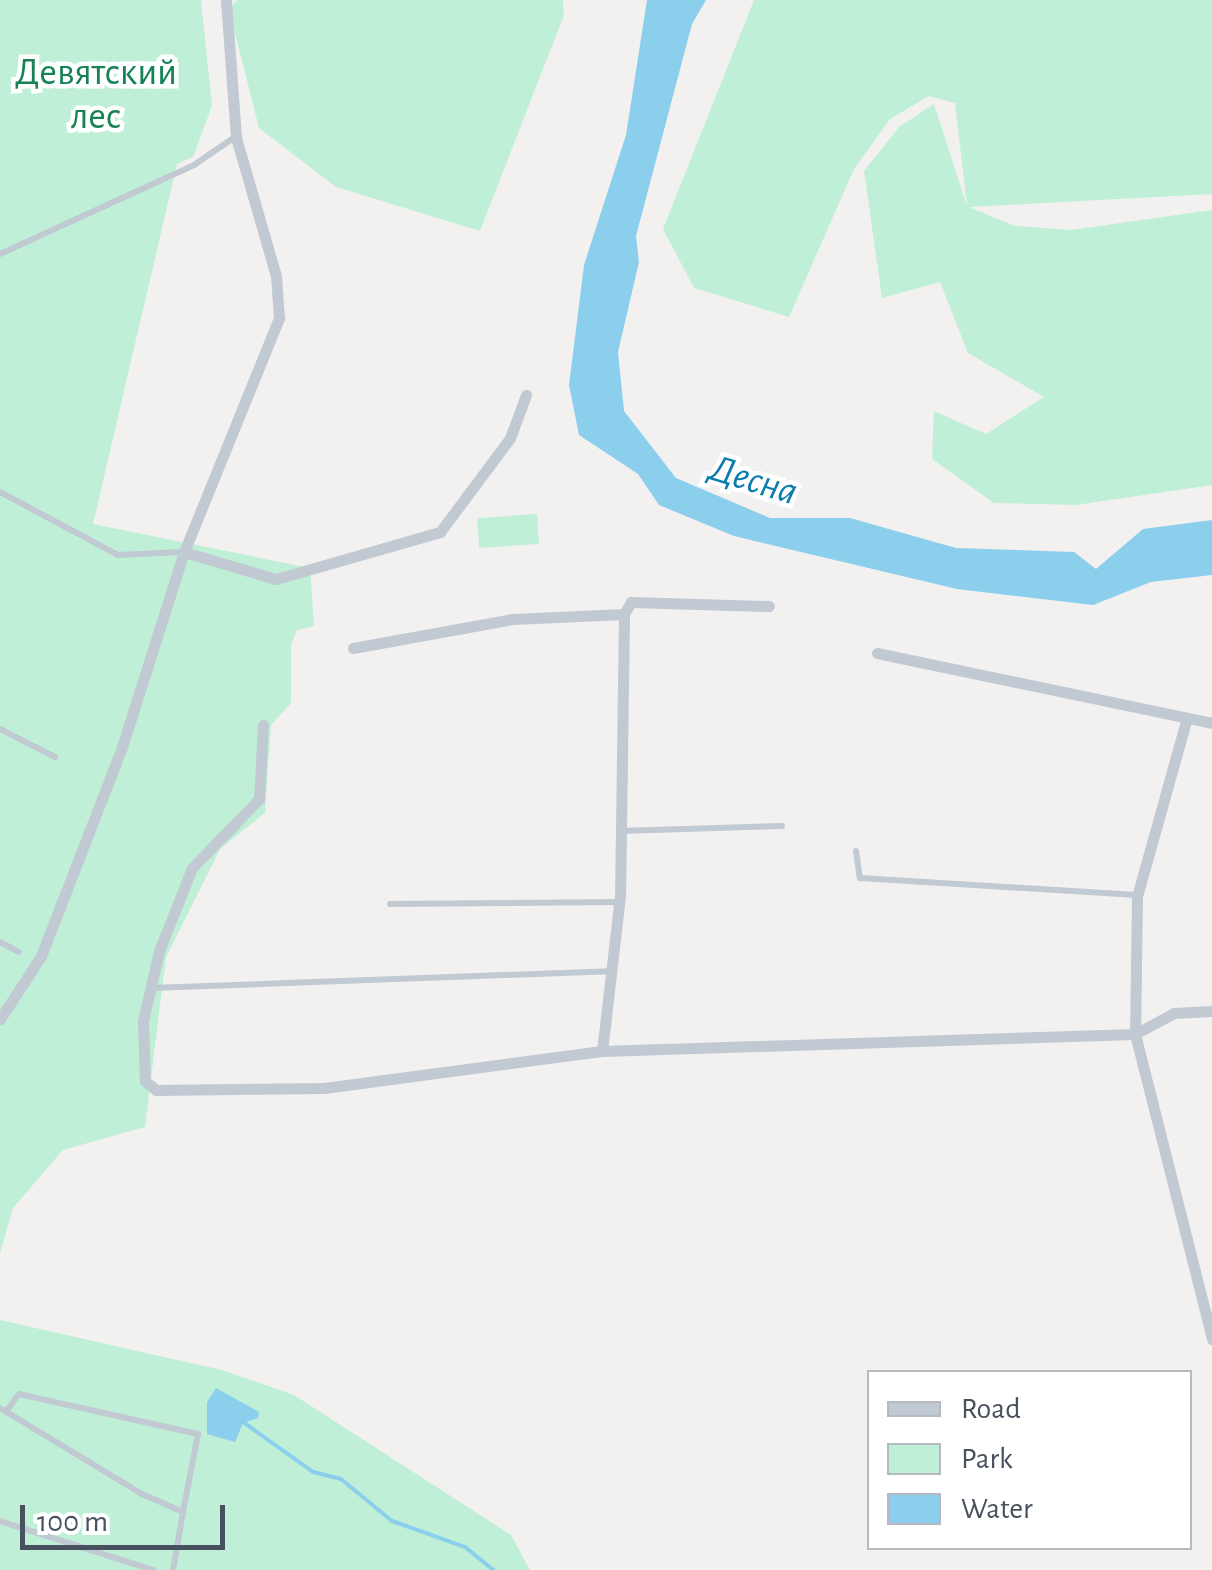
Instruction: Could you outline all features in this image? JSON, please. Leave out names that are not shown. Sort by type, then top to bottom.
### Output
[{"type":"street","points":[[0,1019],[41,956],[122,747],[184,552],[279,318],[268,240],[236,137],[226,0]]},
{"type":"street","points":[[184,552],[276,579],[440,532],[510,438],[526,396]]},
{"type":"street","points":[[602,1051],[619,902],[624,614],[631,602],[769,606]]},
{"type":"street","points":[[353,648],[514,619],[624,614]]},
{"type":"street","points":[[877,653],[1186,721],[1212,723]]},
{"type":"street","points":[[1186,721],[1137,896],[1135,1034],[1212,1339]]},
{"type":"street","points":[[263,725],[260,799],[192,868],[151,988],[144,1022],[145,1080],[156,1090],[324,1088],[602,1051],[1135,1034],[1174,1013],[1212,1011]]},
{"type":"lane","points":[[0,254],[194,164],[236,137]]},
{"type":"lane","points":[[0,492],[118,554],[184,552]]},
{"type":"lane","points":[[0,729],[55,757]]},
{"type":"lane","points":[[621,831],[782,826]]},
{"type":"lane","points":[[856,851],[860,878],[1137,896]]},
{"type":"lane","points":[[390,904],[619,902]]},
{"type":"lane","points":[[0,942],[20,952]]},
{"type":"lane","points":[[151,988],[611,971]]},
{"type":"lane","points":[[173,1570],[198,1434],[19,1394],[3,1410],[183,1512]]},
{"type":"lane","points":[[0,1520],[153,1570]]},
{"type":"green space","name":"Девятский лес","points":[[0,0],[201,0],[212,106],[193,157],[177,164],[93,524],[310,568],[314,626],[297,630],[291,645],[291,703],[271,725],[265,813],[220,849],[166,957],[145,1127],[63,1150],[13,1208],[0,1253]]},
{"type":"green space","points":[[237,0],[563,0],[564,15],[480,231],[336,187],[259,128],[229,9]]},
{"type":"green space","points":[[754,0],[1212,0],[1212,194],[969,207],[1015,226],[1071,230],[1212,210],[1212,485],[1076,505],[994,503],[932,459],[934,411],[986,434],[1044,397],[968,353],[940,282],[882,298],[864,171],[899,127],[934,104],[967,206],[955,103],[929,96],[890,119],[854,169],[789,317],[694,288],[663,229]]},
{"type":"green space","points":[[537,514],[539,544],[479,548],[477,518]]},
{"type":"green space","points":[[0,1320],[222,1370],[294,1395],[511,1535],[530,1570],[0,1570]]},
{"type":"water","points":[[647,0],[706,0],[692,24],[636,236],[639,262],[618,352],[624,411],[676,478],[770,518],[850,518],[956,548],[1074,552],[1096,569],[1143,529],[1212,520],[1212,575],[1151,582],[1093,605],[957,589],[734,536],[659,505],[638,474],[579,435],[569,385],[584,265],[626,135]]},
{"type":"water","points":[[216,1388],[259,1412],[258,1418],[243,1423],[235,1442],[207,1434],[207,1402]]},
{"type":"waterway","points":[[243,1422],[313,1472],[341,1479],[392,1521],[465,1547],[493,1570]]},
{"type":"water label","name":"Десна","points":[[753,480]]}]
